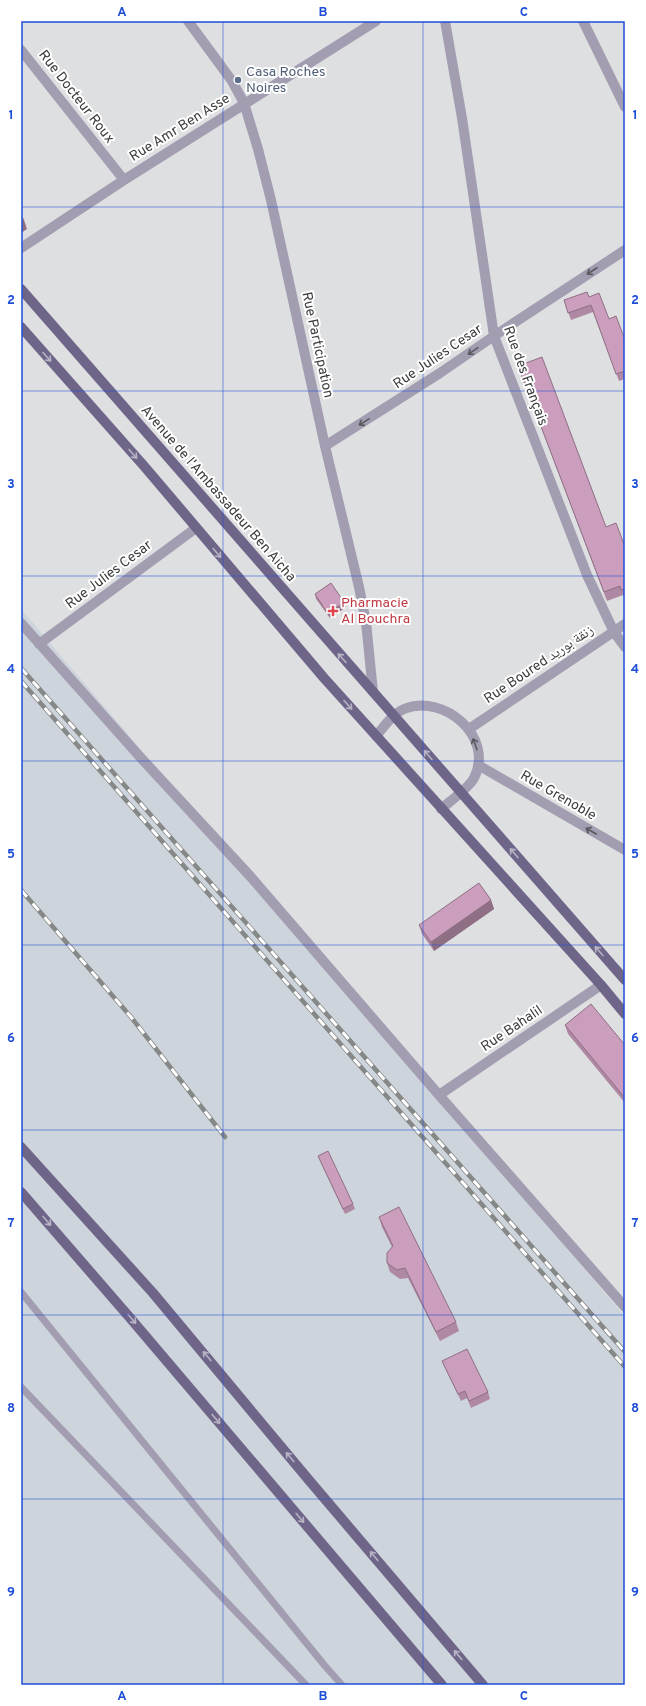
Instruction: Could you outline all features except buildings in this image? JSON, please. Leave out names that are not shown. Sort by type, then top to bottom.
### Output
[{"type":"main road","name":"Avenue de l'Ambassadeur Ben Aicha","points":[[21,289],[219,518],[394,715],[625,980]]},
{"type":"main road","points":[[21,327],[144,466],[324,678],[601,985],[625,1014]]},
{"type":"main road","points":[[21,1147],[153,1293],[308,1479],[483,1685]]},
{"type":"main road","points":[[21,1192],[131,1318],[442,1685]]},
{"type":"street","name":"Rue Participation","points":[[188,21],[232,81],[244,103],[271,200],[325,446],[366,622],[373,692]]},
{"type":"street","name":"Rue Amr Ben Asse","points":[[21,248],[244,103],[376,21]]},
{"type":"street","name":"Rue des Français","points":[[445,21],[454,67],[494,336],[569,532],[600,604],[614,632],[625,647]]},
{"type":"street","points":[[583,21],[625,107]]},
{"type":"street","name":"Rue Docteur Roux","points":[[21,50],[124,180]]},
{"type":"street","name":"Rue Julies Cesar","points":[[325,446],[440,374],[494,336],[625,250]]},
{"type":"street","name":"Rue Julies Cesar","points":[[39,644],[196,528]]},
{"type":"street","points":[[21,623],[141,758],[250,876],[439,1095],[624,1303]]},
{"type":"street","name":"Rue Boured زنقة بوريد","points":[[468,729],[625,624]]},
{"type":"street","points":[[376,736],[394,715],[403,709],[417,706],[438,708],[458,717],[468,729],[474,741],[478,753],[478,765],[474,778],[441,809]]},
{"type":"street","name":"Rue Grenoble","points":[[478,765],[625,850]]},
{"type":"street","name":"Rue Bahalil","points":[[439,1095],[601,985]]},
{"type":"lane","points":[[21,1292],[342,1685]]},
{"type":"lane","points":[[21,1387],[306,1685]]},
{"type":"shaded area","points":[[21,609],[622,1313],[625,1311],[625,1685],[21,1685]]},
{"type":"railway","points":[[21,668],[625,1352]]},
{"type":"railway","points":[[21,681],[625,1367]]},
{"type":"railway","points":[[21,890],[131,1017],[225,1137]]},
{"type":"place","name":"Casa Roches Noires","points":[[238,80]]},
{"type":"place","name":"Pharmacie Al Bouchra","points":[[333,611]]}]
